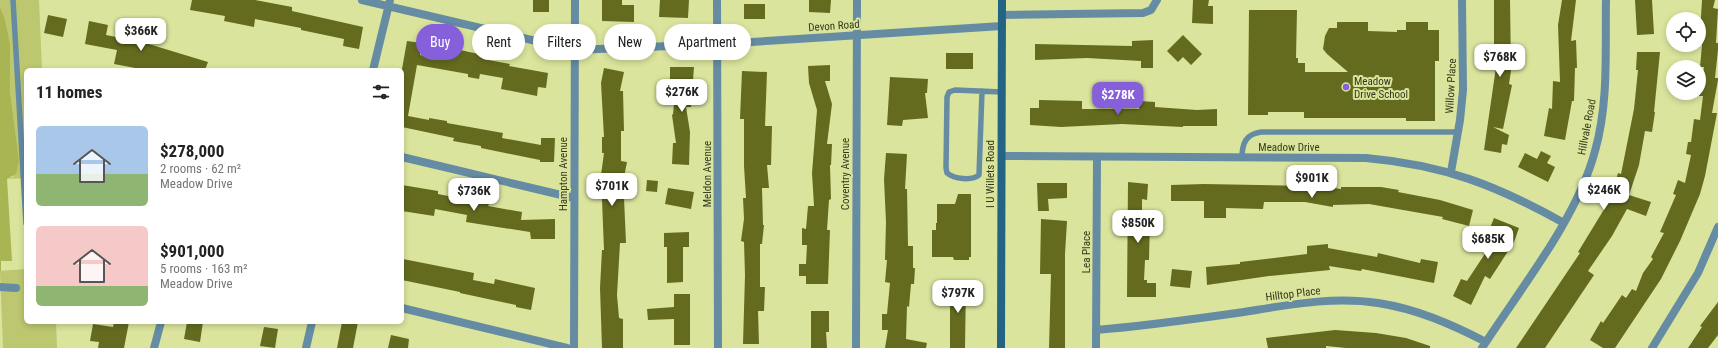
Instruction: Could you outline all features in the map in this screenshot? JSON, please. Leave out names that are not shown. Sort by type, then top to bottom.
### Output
[{"type":"main road","name":"I U Willets Road","points":[[1001,348],[1002,0]]},
{"type":"street","name":"Devon Road","points":[[362,0],[389,3],[533,40]]},
{"type":"street","name":"Hampton Avenue","points":[[575,0],[575,24]]},
{"type":"street","name":"Meldon Avenue","points":[[717,0],[717,24]]},
{"type":"street","name":"Coventry Avenue","points":[[856,348],[857,0]]},
{"type":"street","points":[[1002,16],[1143,14],[1151,10],[1156,0]]},
{"type":"street","name":"Willow Place","points":[[1451,172],[1463,90],[1462,0]]},
{"type":"street","name":"Hillvale Road","points":[[1484,345],[1564,223],[1589,172],[1599,133],[1605,89],[1606,0]]},
{"type":"street","points":[[373,68],[389,3]]},
{"type":"street","name":"Devon Road","points":[[751,42],[1002,26]]},
{"type":"street","name":"Devon Road","points":[[596,49],[664,46]]},
{"type":"street","name":"Hampton Avenue","points":[[574,60],[574,348]]},
{"type":"street","name":"Meldon Avenue","points":[[717,60],[718,348]]},
{"type":"street","name":"Meadow Drive","points":[[1002,156],[1366,158],[1390,160],[1451,172],[1490,185],[1530,204],[1564,223]]},
{"type":"street","points":[[404,157],[574,198]]},
{"type":"street","name":"Lea Place","points":[[1096,348],[1097,157]]},
{"type":"street","points":[[1652,348],[1698,273],[1718,227]]},
{"type":"street","points":[[0,286],[16,288]]},
{"type":"street","name":"Hilltop Place","points":[[1096,330],[1152,325],[1310,302],[1351,300],[1378,303],[1424,314],[1452,324],[1484,345]]},
{"type":"street","points":[[404,308],[568,348]]},
{"type":"street","points":[[154,348],[160,324]]},
{"type":"street","points":[[306,348],[312,324]]},
{"type":"lane","points":[[13,0],[24,189]]},
{"type":"lane","points":[[982,91],[979,175],[969,178],[950,176],[947,173],[946,168],[947,97],[951,90],[982,91],[1002,92]]},
{"type":"lane","points":[[1242,158],[1244,141],[1251,134],[1261,132],[1458,132]]},
{"type":"green space","points":[[0,0],[39,0],[42,68],[24,68],[24,178],[7,179],[13,177],[19,160],[10,91],[10,43],[5,19],[0,7]]},
{"type":"green space","points":[[0,7],[5,19],[10,43],[10,91],[19,160],[16,174],[7,179],[12,261],[1,261],[1,271],[0,271]]},
{"type":"green space","points":[[24,269],[24,324],[56,324],[57,348],[3,348],[0,271]]},
{"type":"building","points":[[192,0],[255,0],[292,7],[292,11],[363,27],[359,49],[343,46],[344,39],[301,30],[301,28],[255,19],[254,27],[224,21],[225,16],[190,10]]},
{"type":"building","points":[[533,0],[549,0],[549,12],[533,12]]},
{"type":"building","points":[[602,0],[622,0],[622,5],[634,5],[634,22],[602,21]]},
{"type":"building","points":[[660,0],[689,0],[688,18],[659,17]]},
{"type":"building","points":[[809,0],[831,0],[830,13],[809,12]]},
{"type":"building","points":[[1193,0],[1209,0],[1208,6],[1213,6],[1213,24],[1192,23]]},
{"type":"building","points":[[1494,0],[1510,0],[1511,71],[1509,84],[1512,85],[1503,129],[1493,127],[1509,135],[1507,145],[1502,144],[1501,153],[1484,150],[1496,67],[1494,67]]},
{"type":"building","points":[[1562,0],[1576,0],[1571,41],[1576,40],[1577,68],[1575,68],[1574,101],[1572,101],[1565,140],[1544,136],[1549,108],[1552,109],[1553,81],[1560,82],[1558,25]]},
{"type":"building","points":[[1635,0],[1652,0],[1654,34],[1637,35]]},
{"type":"building","points":[[1702,0],[1715,0],[1713,8],[1718,9],[1716,43],[1718,43],[1718,50],[1715,78],[1718,78],[1718,80],[1712,113],[1717,113],[1700,194],[1680,241],[1661,279],[1615,348],[1603,348],[1590,340],[1601,321],[1603,323],[1622,295],[1626,298],[1632,289],[1636,291],[1643,273],[1653,259],[1651,257],[1664,233],[1660,232],[1676,195],[1673,194],[1678,180],[1685,183],[1691,155],[1686,154],[1688,142],[1691,142],[1694,119],[1700,120],[1702,100],[1706,100],[1706,60],[1701,60],[1701,52],[1706,52],[1706,12],[1701,12]]},
{"type":"building","points":[[744,4],[765,4],[765,19],[744,19]]},
{"type":"building","points":[[1249,10],[1297,10],[1296,58],[1298,58],[1298,63],[1305,63],[1305,72],[1348,72],[1323,49],[1325,36],[1329,28],[1337,28],[1337,22],[1368,22],[1368,31],[1397,32],[1397,30],[1406,30],[1406,22],[1428,22],[1428,30],[1439,30],[1439,61],[1435,61],[1435,121],[1406,121],[1406,118],[1304,118],[1304,112],[1268,112],[1268,115],[1248,115]]},
{"type":"building","points":[[48,15],[67,19],[63,37],[44,33]]},
{"type":"building","points":[[89,21],[108,25],[106,35],[142,42],[208,62],[206,68],[135,68],[114,64],[117,50],[85,44]]},
{"type":"building","points":[[1183,35],[1202,54],[1191,65],[1183,57],[1178,62],[1167,51]]},
{"type":"building","points":[[1153,40],[1153,68],[1141,68],[1141,61],[1087,58],[1035,60],[1035,44],[1132,46],[1132,41]]},
{"type":"building","points":[[407,41],[416,42],[416,60],[464,60],[464,51],[472,53],[472,60],[488,60],[510,64],[509,66],[548,73],[546,88],[538,87],[537,96],[501,89],[503,78],[480,74],[479,79],[468,77],[468,74],[417,65],[408,116],[429,120],[429,118],[447,121],[447,123],[503,133],[502,138],[541,145],[541,138],[555,138],[554,162],[540,162],[540,160],[453,141],[454,138],[404,127],[404,68],[402,68]]},
{"type":"building","points":[[1637,52],[1660,52],[1652,132],[1645,131],[1639,165],[1629,195],[1651,202],[1646,216],[1627,209],[1612,236],[1588,271],[1594,275],[1545,348],[1516,348],[1580,253],[1578,252],[1611,198],[1618,173],[1621,174],[1634,109],[1638,70],[1636,70]]},
{"type":"building","points":[[946,53],[973,53],[973,69],[946,69]]},
{"type":"building","points":[[830,65],[830,81],[825,81],[832,104],[827,144],[832,144],[830,165],[831,199],[829,200],[827,230],[830,230],[828,284],[806,284],[806,276],[799,276],[799,264],[806,264],[807,245],[802,245],[802,228],[806,229],[808,206],[814,206],[812,173],[817,110],[809,83],[808,66]]},
{"type":"building","points":[[670,67],[694,67],[691,107],[686,107],[690,132],[689,165],[672,164],[673,143],[676,143],[672,115],[676,84],[670,84]]},
{"type":"building","points":[[604,68],[624,72],[620,91],[623,91],[624,131],[621,131],[621,161],[627,162],[623,182],[626,182],[627,198],[624,198],[626,243],[620,243],[617,295],[619,318],[623,319],[623,348],[602,348],[600,288],[602,250],[604,250],[601,175],[604,153],[602,153],[602,137],[604,137],[601,83]]},
{"type":"building","points":[[742,71],[767,72],[765,126],[772,126],[771,165],[767,165],[769,188],[762,188],[764,225],[762,244],[760,244],[760,287],[765,287],[764,311],[758,311],[759,344],[743,344],[745,275],[744,242],[741,241],[744,219],[743,198],[746,198],[744,119],[740,119]]},
{"type":"building","points":[[890,77],[928,79],[927,93],[925,93],[928,118],[903,120],[902,126],[887,125]]},
{"type":"building","points":[[1039,100],[1082,101],[1082,109],[1139,109],[1140,101],[1155,102],[1155,107],[1197,110],[1217,109],[1217,126],[1183,127],[1122,124],[1061,127],[1030,125],[1030,108],[1039,108]]},
{"type":"building","points":[[1541,151],[1551,156],[1547,163],[1555,167],[1548,182],[1518,167],[1525,153],[1537,159]]},
{"type":"building","points":[[886,153],[907,154],[905,189],[907,189],[908,246],[913,246],[913,268],[915,268],[914,284],[911,284],[909,307],[907,306],[906,339],[927,343],[926,348],[885,348],[888,330],[882,330],[882,314],[887,314],[890,283],[885,282],[887,260],[885,260],[886,222],[884,179]]},
{"type":"building","points":[[647,180],[658,181],[657,192],[646,191]]},
{"type":"building","points":[[1128,182],[1148,184],[1147,200],[1142,199],[1142,219],[1150,219],[1149,260],[1145,260],[1144,280],[1147,280],[1147,283],[1156,283],[1156,297],[1127,297]]},
{"type":"building","points":[[1037,183],[1067,183],[1067,198],[1048,199],[1049,211],[1038,211]]},
{"type":"building","points":[[1204,184],[1309,186],[1309,184],[1341,189],[1341,187],[1381,187],[1399,190],[1398,192],[1440,200],[1473,210],[1469,226],[1442,219],[1443,217],[1369,204],[1333,205],[1333,207],[1305,202],[1264,202],[1263,209],[1226,208],[1226,218],[1204,218],[1204,201],[1171,201],[1171,185]]},
{"type":"building","points":[[404,185],[438,191],[438,194],[489,204],[488,206],[522,212],[521,220],[555,219],[555,239],[531,239],[530,232],[466,222],[467,215],[435,209],[434,216],[404,211]]},
{"type":"building","points":[[668,188],[694,192],[691,209],[665,204]]},
{"type":"building","points":[[958,194],[971,194],[971,257],[969,257],[969,260],[954,260],[953,257],[932,257],[932,230],[936,230],[937,204],[955,204]]},
{"type":"building","points":[[1494,218],[1519,228],[1514,242],[1490,279],[1485,276],[1471,305],[1453,296],[1461,279],[1467,281],[1496,237],[1488,233]]},
{"type":"building","points":[[1041,219],[1067,221],[1065,254],[1065,348],[1049,348],[1051,274],[1040,274]]},
{"type":"building","points":[[689,232],[689,247],[683,247],[683,282],[667,283],[667,247],[664,247],[664,233]]},
{"type":"building","points":[[1328,244],[1328,248],[1377,257],[1378,253],[1420,263],[1421,259],[1438,262],[1434,283],[1362,269],[1361,271],[1329,266],[1330,270],[1269,276],[1207,285],[1206,267],[1240,264],[1240,262],[1307,254],[1307,246]]},
{"type":"building","points":[[404,259],[474,273],[473,280],[494,284],[495,279],[535,288],[531,310],[460,292],[404,280]]},
{"type":"building","points":[[1172,269],[1192,271],[1190,288],[1170,286]]},
{"type":"building","points":[[952,281],[966,281],[965,348],[950,348],[950,301],[947,301],[947,290],[952,290]]},
{"type":"building","points":[[674,294],[690,294],[690,345],[674,345],[674,319],[648,320],[647,309],[674,307]]},
{"type":"building","points":[[1718,302],[1718,335],[1708,348],[1688,348],[1702,327],[1700,326]]},
{"type":"building","points":[[811,311],[829,311],[829,332],[826,332],[827,348],[811,348]]},
{"type":"building","points":[[93,324],[113,327],[114,324],[129,324],[124,348],[98,348],[99,342],[90,341]]},
{"type":"building","points":[[187,324],[203,324],[200,342],[184,339]]},
{"type":"building","points":[[342,324],[358,324],[353,348],[337,348]]},
{"type":"building","points":[[264,327],[278,329],[275,348],[260,346]]},
{"type":"building","points":[[1335,330],[1376,333],[1406,338],[1430,346],[1430,348],[1346,348],[1326,346],[1326,348],[1268,348],[1266,338]]},
{"type":"building","points":[[391,335],[409,339],[408,348],[388,348]]},
{"type":"place","name":"Meadow Drive School","points":[[1346,87]]}]
